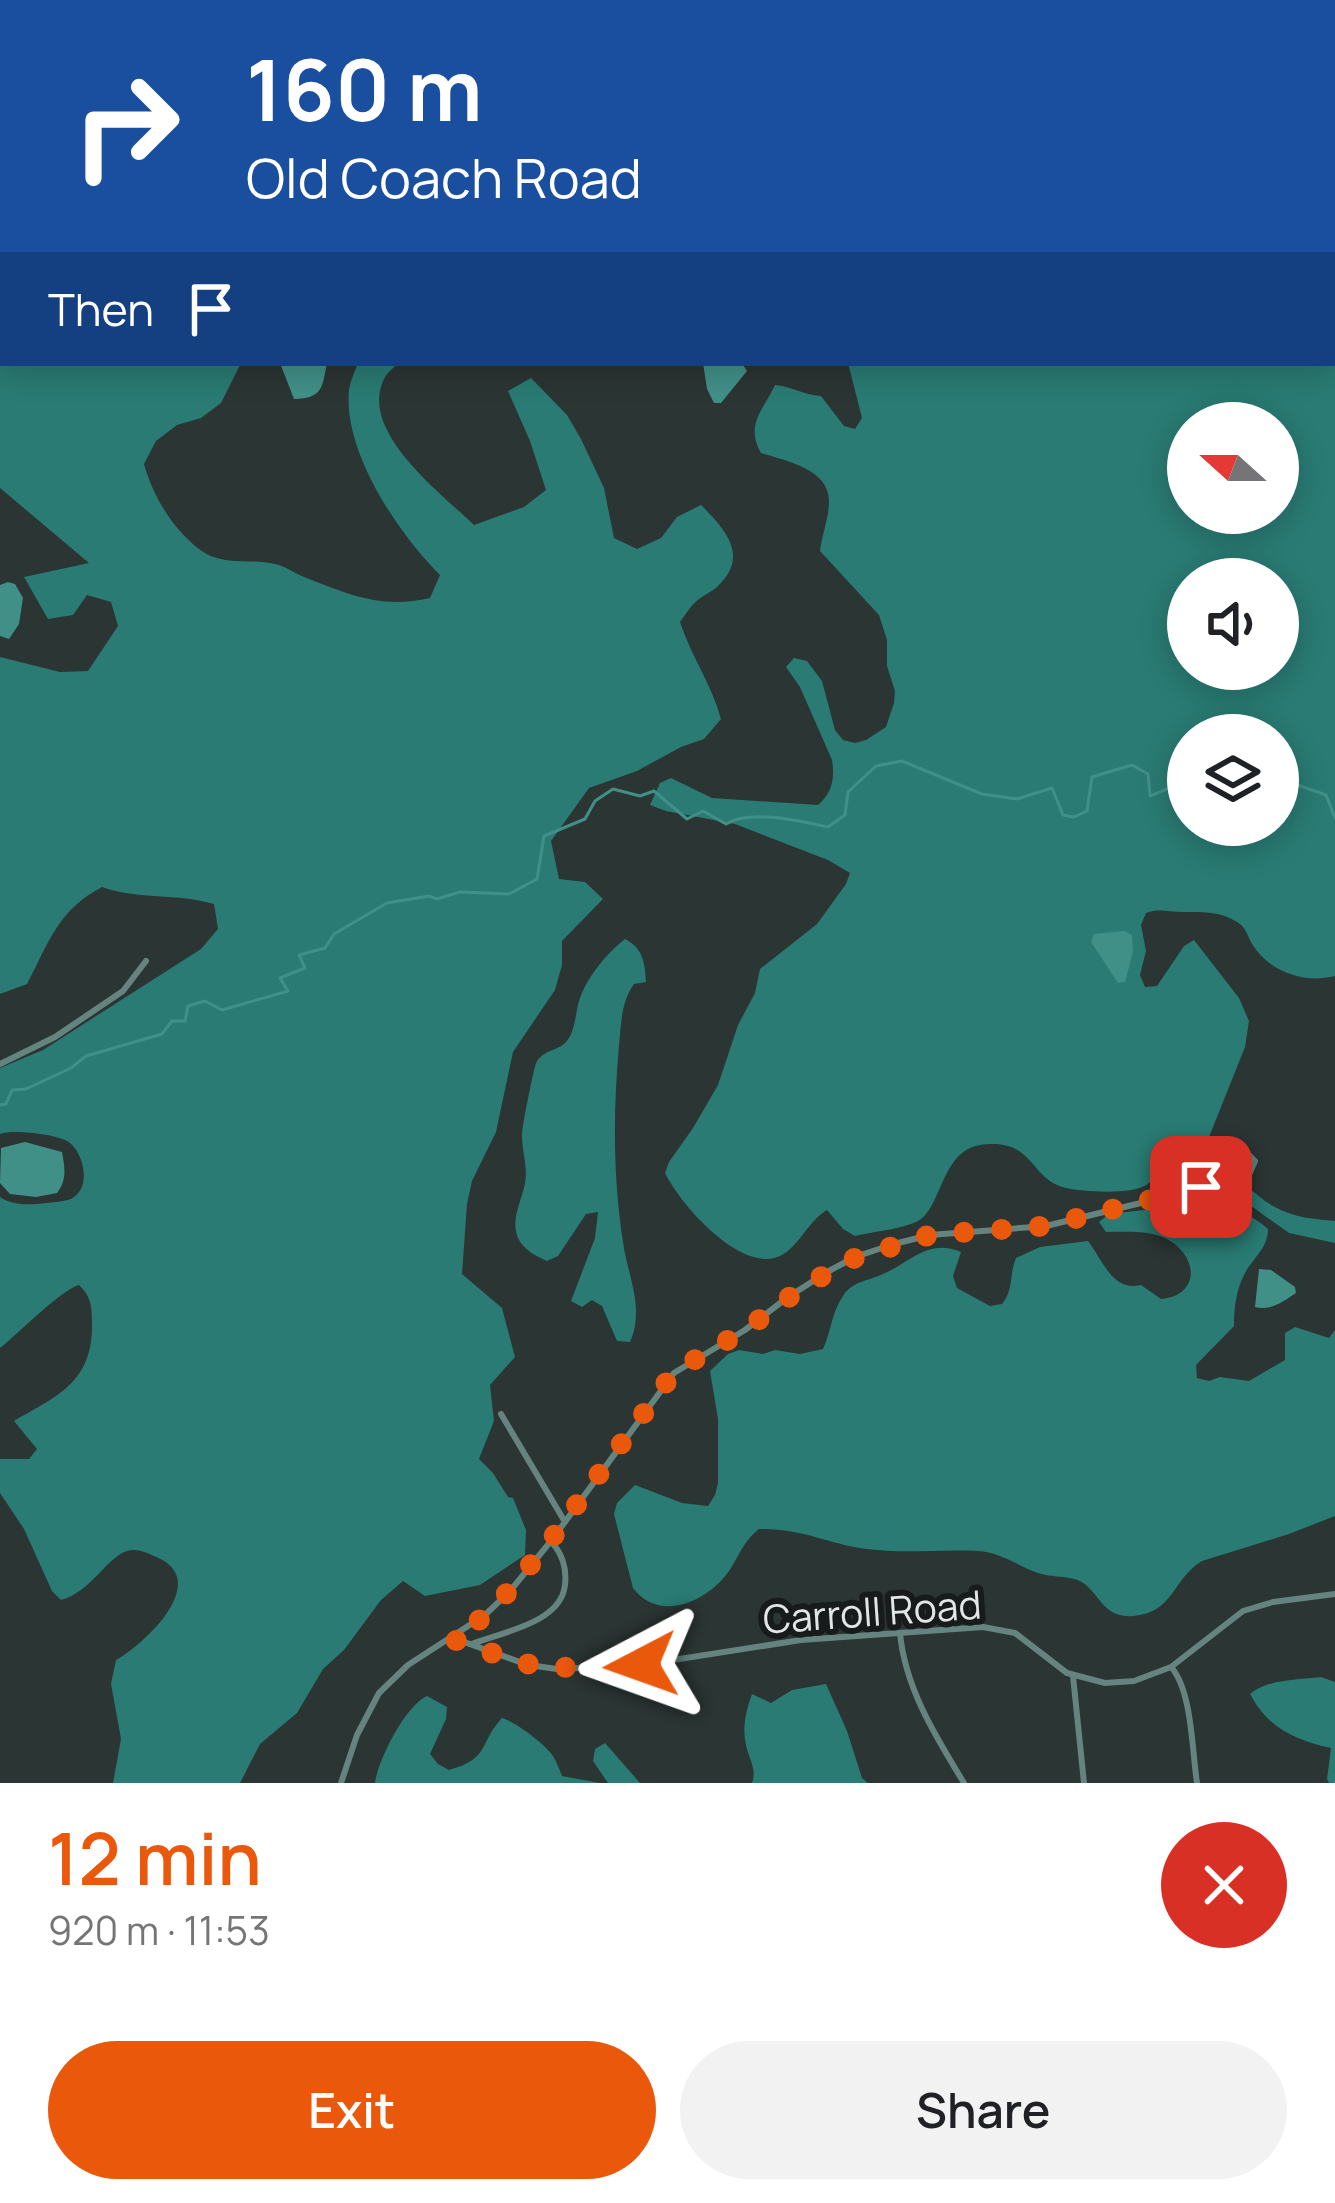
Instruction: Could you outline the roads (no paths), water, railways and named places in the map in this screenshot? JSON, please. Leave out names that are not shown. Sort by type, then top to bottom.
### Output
[{"type":"street","points":[[0,1064],[56,1037],[123,991],[146,961]]},
{"type":"street","points":[[341,1783],[353,1742],[374,1700],[404,1668],[497,1604],[565,1522],[674,1372],[855,1258],[930,1235],[1046,1226],[1248,1177],[1255,1161],[1242,1148],[1224,1150],[1201,1187]]},
{"type":"street","points":[[502,1414],[565,1522]]},
{"type":"street","points":[[468,1645],[528,1624],[558,1606],[566,1573],[560,1552],[550,1541]]},
{"type":"street","points":[[1084,1783],[1072,1676],[1105,1683],[1133,1681],[1171,1667],[1244,1611],[1335,1594]]},
{"type":"street","name":"Carroll Road","points":[[452,1639],[528,1665],[557,1669],[641,1665],[801,1640],[949,1628],[1001,1629],[1034,1645],[1072,1676]]},
{"type":"street","points":[[900,1632],[902,1655],[918,1698],[964,1783]]},
{"type":"street","points":[[1171,1667],[1185,1695],[1196,1783]]},
{"type":"waterway","points":[[0,1105],[6,1104],[12,1090],[26,1089],[86,1056],[162,1034],[172,1021],[185,1021],[188,1006],[205,1001],[222,1010],[288,991],[280,978],[305,968],[299,955],[325,948],[334,934],[387,903],[460,892],[509,894],[537,879],[544,836],[585,819],[595,801],[613,789],[640,796],[654,791],[687,819],[703,811],[726,824],[761,817],[828,827],[845,815],[848,792],[876,766],[902,761],[982,794],[1017,799],[1052,788],[1063,815],[1074,817],[1087,811],[1092,777],[1132,765],[1148,774],[1150,796],[1167,789]]},
{"type":"waterway","points":[[1299,785],[1326,795],[1335,818]]}]
